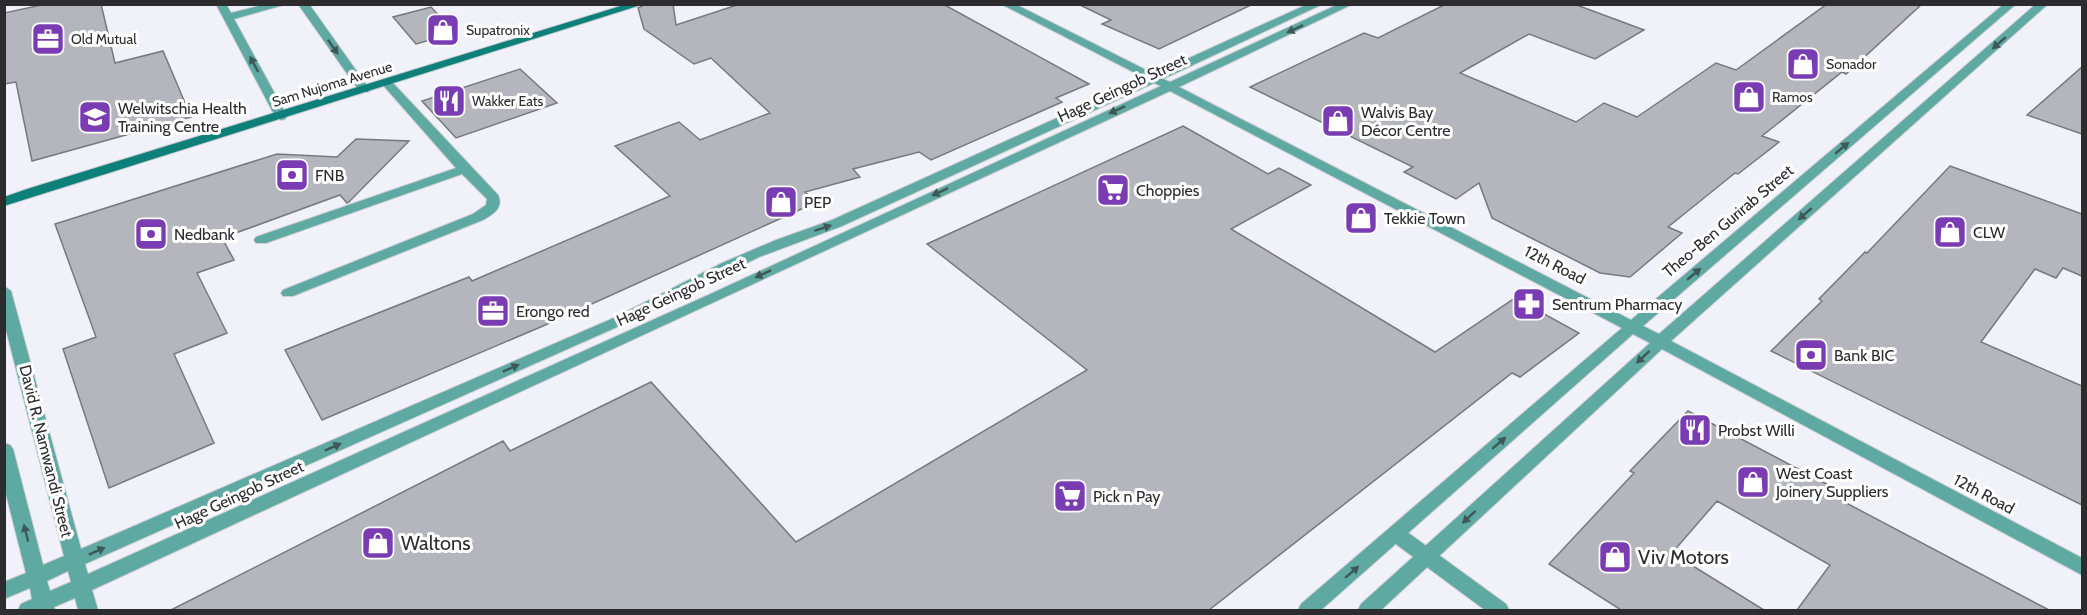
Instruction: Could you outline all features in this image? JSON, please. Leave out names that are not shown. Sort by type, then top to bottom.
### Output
[{"type":"main road","name":"Sam Nujoma Avenue","points":[[4,202],[639,4]]},
{"type":"main road","name":"Sam Nujoma Avenue","points":[[4,197],[32,192]]},
{"type":"street","points":[[221,4],[281,116]]},
{"type":"street","points":[[229,17],[282,4]]},
{"type":"street","points":[[303,4],[364,90]]},
{"type":"street","name":"12th Road","points":[[1006,4],[1170,86],[1633,326],[2082,567]]},
{"type":"street","name":"Hage Geingob Street","points":[[4,591],[610,325],[716,270],[788,239],[837,223],[1318,4]]},
{"type":"street","name":"Hage Geingob Street","points":[[39,608],[1348,4]]},
{"type":"street","name":"Theo-Ben Gurirab Street","points":[[1308,610],[1633,326],[2011,4]]},
{"type":"street","points":[[1368,610],[1661,341],[2043,4]]},
{"type":"street","points":[[288,293],[478,217],[493,208],[493,198],[387,83]]},
{"type":"street","points":[[261,240],[464,169]]},
{"type":"street","name":"David R. Namwandi Street","points":[[4,291],[88,610]]},
{"type":"street","points":[[4,449],[37,576],[39,608]]},
{"type":"street","points":[[1396,534],[1499,610]]},
{"type":"building","points":[[46,4],[101,4],[115,63],[163,51],[191,117],[32,161],[16,82],[4,84],[4,13]]},
{"type":"building","points":[[646,4],[673,4],[676,25],[740,4],[943,4],[1089,84],[1056,98],[1062,102],[931,160],[919,152],[853,169],[860,177],[805,192],[817,202],[543,326],[322,420],[285,350],[469,277],[472,281],[670,196],[615,146],[679,122],[700,140],[770,113],[711,58],[694,64],[644,29],[638,8]]},
{"type":"building","points":[[1078,4],[1253,4],[1159,49],[1102,24],[1111,20]]},
{"type":"building","points":[[1446,4],[1574,4],[1644,30],[1595,59],[1529,34],[1460,73],[1576,122],[1604,103],[1637,117],[1716,63],[1736,70],[1827,4],[1922,4],[1846,74],[1842,72],[1762,136],[1779,142],[1738,174],[1735,173],[1668,227],[1682,233],[1630,277],[1600,273],[1492,218],[1479,183],[1456,199],[1404,172],[1413,167],[1250,87],[1364,33],[1378,38]]},
{"type":"building","points":[[431,7],[455,33],[416,44],[393,17]]},
{"type":"building","points":[[2082,67],[2082,134],[2027,115]]},
{"type":"building","points":[[520,69],[557,103],[456,138],[422,101]]},
{"type":"building","points":[[1183,126],[1268,174],[1279,168],[1311,185],[1231,229],[1435,352],[1515,298],[1579,333],[1520,377],[1512,373],[1209,610],[171,610],[503,441],[510,451],[651,382],[796,542],[1087,370],[927,244]]},
{"type":"building","points":[[356,139],[409,141],[349,202],[347,203],[340,195],[222,238],[234,260],[197,273],[227,333],[174,354],[214,443],[109,488],[63,349],[96,337],[55,224],[277,154],[337,157]]},
{"type":"building","points":[[1950,166],[2082,214],[2082,276],[2063,268],[2056,278],[2035,269],[1981,342],[2082,386],[2082,505],[1771,351],[1822,301],[1819,299],[1865,252],[1867,253]]},
{"type":"building","points":[[1688,411],[1838,490],[1833,496],[2049,610],[1797,610],[1830,565],[1717,501],[1672,553],[1764,610],[1621,610],[1549,564],[1634,473],[1630,471]]},
{"type":"place","name":"Supatronix","points":[[443,30]]},
{"type":"place","name":"Old Mutual","points":[[48,39]]},
{"type":"place","name":"Sonador","points":[[1803,64]]},
{"type":"place","name":"Ramos","points":[[1749,97]]},
{"type":"place","name":"Wakker Eats","points":[[449,101]]},
{"type":"place","name":"Welwitschia Health Training Centre","points":[[95,117]]},
{"type":"place","name":"Walvis Bay Décor Centre","points":[[1338,121]]},
{"type":"place","name":"FNB","points":[[292,175]]},
{"type":"place","name":"Choppies","points":[[1113,190]]},
{"type":"place","name":"PEP","points":[[781,202]]},
{"type":"place","name":"Tekkie Town","points":[[1361,218]]},
{"type":"place","name":"CLW","points":[[1950,232]]},
{"type":"place","name":"Nedbank","points":[[151,234]]},
{"type":"place","name":"Sentrum Pharmacy","points":[[1529,304]]},
{"type":"place","name":"Erongo red","points":[[493,311]]},
{"type":"place","name":"Bank BIC","points":[[1811,355]]},
{"type":"place","name":"Probst Willi","points":[[1695,430]]},
{"type":"place","name":"West Coast Joinery Suppliers","points":[[1753,482]]},
{"type":"place","name":"Pick n Pay","points":[[1070,496]]},
{"type":"place","name":"Waltons","points":[[378,543]]},
{"type":"place","name":"Viv Motors","points":[[1615,557]]}]
